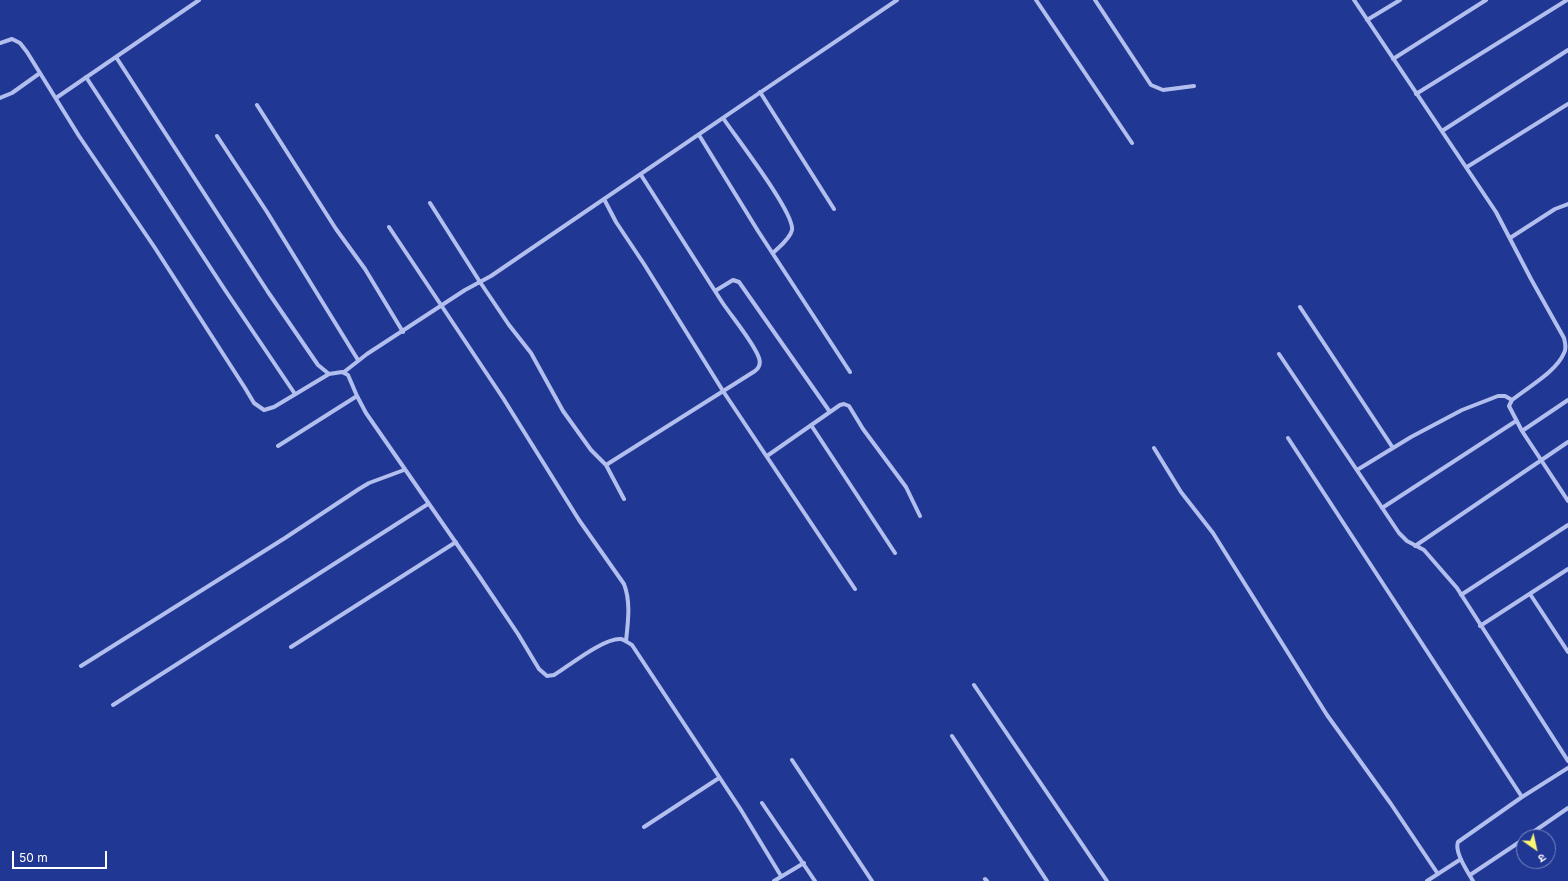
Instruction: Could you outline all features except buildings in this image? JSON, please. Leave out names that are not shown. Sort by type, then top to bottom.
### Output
[{"type":"street","points":[[56,98],[199,0]]},
{"type":"street","points":[[0,44],[12,39],[20,43],[83,142],[155,248],[254,403],[264,410],[268,410],[329,374],[344,372],[358,360],[441,306],[491,276],[897,0]]},
{"type":"street","points":[[1036,0],[1132,143]]},
{"type":"street","points":[[1095,0],[1151,85],[1163,90],[1194,86]]},
{"type":"street","points":[[1354,0],[1496,212],[1564,338],[1566,345],[1564,353],[1552,369],[1512,400],[1509,406],[1522,431],[1568,501]]},
{"type":"street","points":[[1367,20],[1400,0]]},
{"type":"street","points":[[1393,59],[1486,0]]},
{"type":"street","points":[[1416,94],[1567,0]]},
{"type":"street","points":[[1442,131],[1568,50]]},
{"type":"street","points":[[116,57],[268,292],[318,364],[329,374]]},
{"type":"street","points":[[0,98],[12,92],[40,73]]},
{"type":"street","points":[[86,77],[295,394]]},
{"type":"street","points":[[760,92],[834,209]]},
{"type":"street","points":[[1467,167],[1568,104]]},
{"type":"street","points":[[257,106],[332,223],[365,269],[403,332]]},
{"type":"street","points":[[723,118],[779,198],[792,223],[792,231],[773,254]]},
{"type":"street","points":[[699,135],[773,254],[850,372]]},
{"type":"street","points":[[217,136],[267,212],[358,360]]},
{"type":"street","points":[[606,464],[755,371],[760,364],[760,359],[753,346],[641,175]]},
{"type":"street","points":[[604,199],[616,222],[723,391],[855,589]]},
{"type":"street","points":[[430,203],[480,282],[509,325],[531,353],[563,411],[591,450],[606,464],[624,499]]},
{"type":"street","points":[[1510,238],[1555,209],[1568,204]]},
{"type":"street","points":[[389,227],[503,398],[579,520],[624,584],[627,592],[628,604],[626,641]]},
{"type":"street","points":[[715,290],[733,280],[740,282],[830,412]]},
{"type":"street","points":[[1300,307],[1393,448]]},
{"type":"street","points":[[1279,354],[1399,533],[1407,542],[1424,550],[1461,595],[1568,760]]},
{"type":"street","points":[[344,372],[348,375],[356,396],[366,413],[518,634],[538,669],[547,676],[554,675],[597,647],[608,642],[621,639],[626,641],[638,653],[781,876]]},
{"type":"street","points":[[278,446],[356,396]]},
{"type":"street","points":[[1357,470],[1393,448],[1462,410],[1489,398],[1498,396],[1505,396],[1512,400]]},
{"type":"street","points":[[1522,431],[1568,400]]},
{"type":"street","points":[[767,456],[840,404],[844,404],[849,406],[863,429],[906,487],[920,516]]},
{"type":"street","points":[[1382,508],[1516,421]]},
{"type":"street","points":[[811,425],[895,553]]},
{"type":"street","points":[[1288,438],[1522,797]]},
{"type":"street","points":[[1415,546],[1568,442]]},
{"type":"street","points":[[1154,448],[1180,492],[1213,533],[1326,715],[1391,804],[1438,874]]},
{"type":"street","points":[[81,666],[278,542],[359,489],[404,470]]},
{"type":"street","points":[[113,705],[428,504]]},
{"type":"street","points":[[1461,595],[1568,525]]},
{"type":"street","points":[[291,647],[456,542]]},
{"type":"street","points":[[1480,626],[1568,568]]},
{"type":"street","points":[[1530,594],[1568,652]]},
{"type":"street","points":[[974,684],[1107,881]]},
{"type":"street","points":[[952,736],[1047,881]]},
{"type":"street","points":[[792,760],[872,881]]},
{"type":"street","points":[[1473,881],[1461,859],[1457,845],[1461,840],[1522,797],[1568,768]]},
{"type":"street","points":[[644,827],[719,778]]},
{"type":"street","points":[[762,803],[815,881]]},
{"type":"street","points":[[1538,829],[1568,808]]},
{"type":"street","points":[[1470,875],[1516,844]]},
{"type":"street","points":[[1427,881],[1461,859]]},
{"type":"street","points":[[774,881],[804,863]]}]
